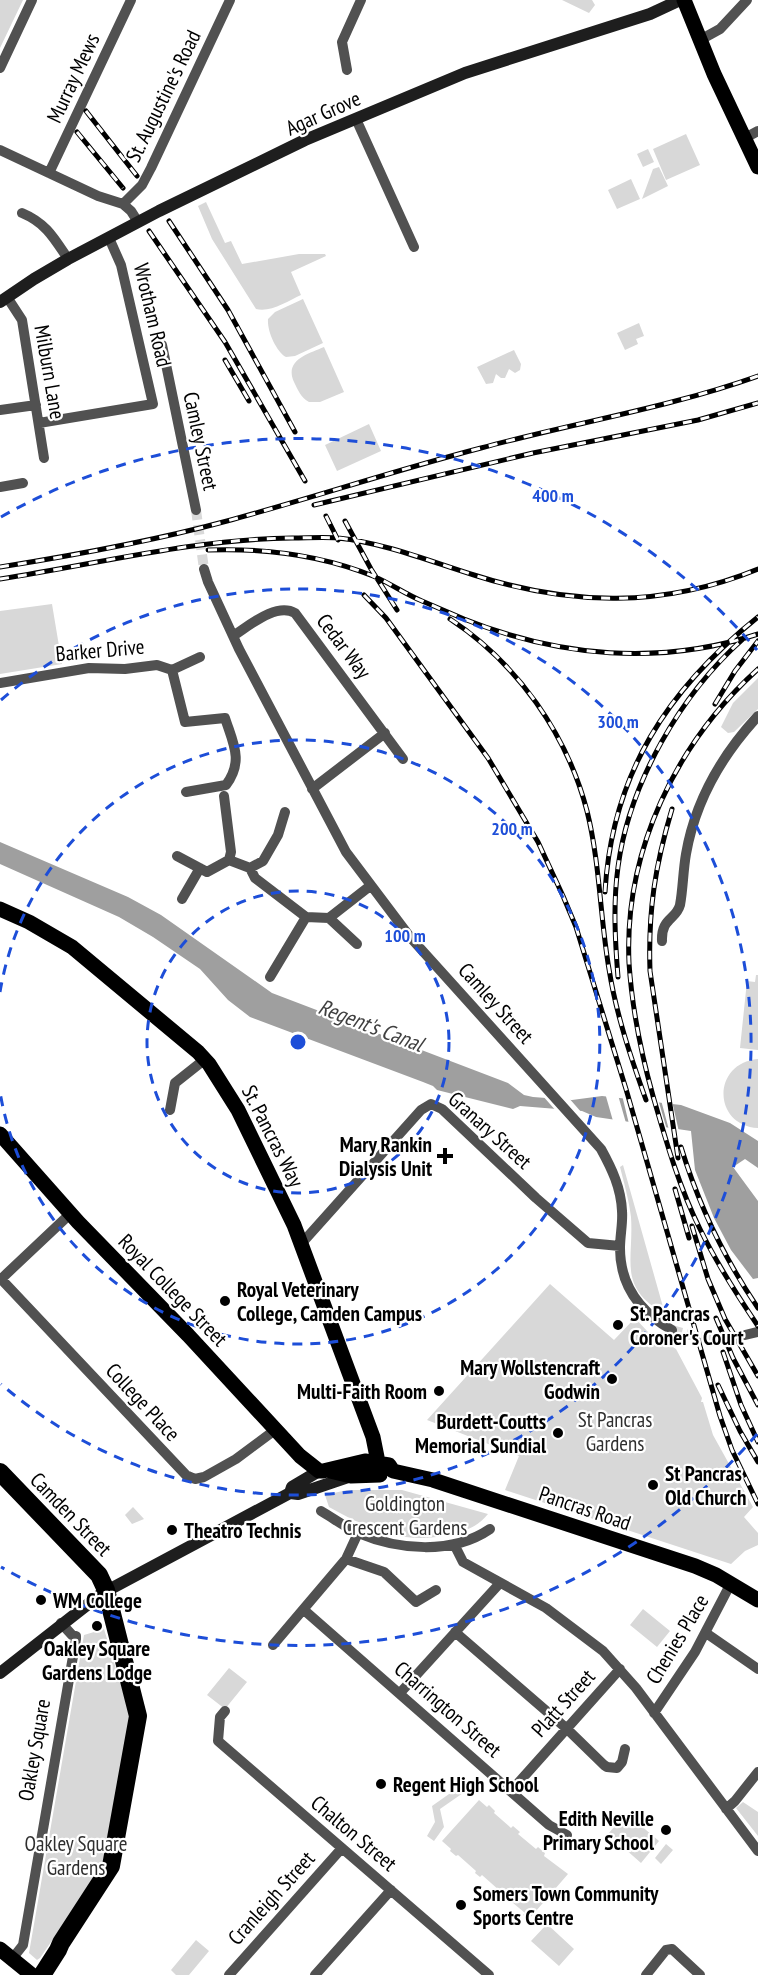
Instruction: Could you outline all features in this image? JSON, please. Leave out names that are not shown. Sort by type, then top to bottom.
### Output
[{"type":"highway","name":"Camden Street","points":[[0,1472],[96,1572],[106,1590]]},
{"type":"highway","points":[[42,1975],[111,1866],[136,1725],[138,1712],[106,1590]]},
{"type":"main road","points":[[682,0],[714,74],[751,135],[758,167]]},
{"type":"main road","name":"St. Pancras Way","points":[[0,909],[29,922],[72,947],[198,1052],[238,1110],[302,1243],[371,1434],[374,1468]]},
{"type":"main road","name":"Royal College Street","points":[[0,1134],[70,1214],[188,1335],[275,1430],[300,1456],[324,1471]]},
{"type":"main road","points":[[324,1471],[365,1461],[374,1468]]},
{"type":"main road","points":[[324,1471],[351,1476],[374,1468]]},
{"type":"main road","name":"Pancras Road","points":[[374,1468],[389,1475],[393,1471],[433,1480],[695,1566],[731,1583],[758,1600]]},
{"type":"main road","points":[[0,1949],[32,1975]]},
{"type":"street","points":[[0,68],[32,0]]},
{"type":"street","name":"Murray Mews","points":[[50,173],[131,0]]},
{"type":"street","name":"St. Augustine's Road","points":[[118,202],[142,184],[151,168],[230,0]]},
{"type":"street","points":[[347,70],[342,42],[361,0]]},
{"type":"street","name":"Agar Grove","points":[[4,300],[68,259],[174,204],[305,141],[465,74],[650,14],[682,0]]},
{"type":"street","points":[[700,40],[720,28],[747,0]]},
{"type":"street","points":[[356,119],[414,247]]},
{"type":"street","points":[[0,150],[98,196],[118,202],[130,210],[133,225]]},
{"type":"street","points":[[22,213],[36,219],[47,228],[68,259]]},
{"type":"street","name":"Wrotham Road","points":[[39,423],[153,404],[121,264],[109,238]]},
{"type":"street","name":"Milburn Lane","points":[[4,300],[22,320],[44,458]]},
{"type":"street","name":"Camley Street","points":[[162,345],[196,510]]},
{"type":"street","points":[[0,410],[36,405]]},
{"type":"street","points":[[0,487],[24,483]]},
{"type":"street","name":"Camley Street","points":[[204,569],[233,636],[346,852],[410,937],[601,1149],[618,1185],[622,1215],[620,1246],[622,1272],[630,1293],[649,1315],[672,1330]]},
{"type":"street","name":"Cedar Way","points":[[233,636],[274,612],[286,609],[295,614],[403,759]]},
{"type":"street","name":"Barker Drive","points":[[0,683],[89,668],[123,669],[157,665],[172,670],[200,657]]},
{"type":"street","points":[[172,670],[185,722],[225,718],[235,747],[236,769],[224,791],[231,852],[229,860],[207,872],[177,856]]},
{"type":"street","points":[[662,941],[664,926],[679,909],[686,853],[703,798],[727,754],[758,716]]},
{"type":"street","points":[[312,789],[385,733]]},
{"type":"street","points":[[186,792],[224,791]]},
{"type":"street","points":[[250,868],[263,861],[278,835],[285,812]]},
{"type":"street","points":[[229,860],[250,868],[255,878],[306,917],[329,918],[357,944]]},
{"type":"street","points":[[182,899],[200,868]]},
{"type":"street","points":[[329,918],[370,886]]},
{"type":"street","points":[[270,977],[306,917]]},
{"type":"street","points":[[170,1110],[175,1083],[204,1060]]},
{"type":"street","name":"Granary Street","points":[[302,1243],[421,1110],[431,1104],[442,1109],[536,1198],[588,1242],[597,1245],[620,1246]]},
{"type":"street","points":[[2,1275],[70,1214]]},
{"type":"street","name":"College Place","points":[[2,1275],[186,1475],[195,1479],[204,1477],[236,1459],[275,1430]]},
{"type":"street","points":[[745,1335],[757,1332]]},
{"type":"street","points":[[290,1493],[292,1487],[324,1471]]},
{"type":"street","points":[[0,1672],[87,1602],[106,1590],[290,1493],[298,1494],[351,1476]]},
{"type":"street","points":[[321,1511],[358,1533],[397,1545],[426,1547],[454,1544],[490,1529]]},
{"type":"street","points":[[273,1645],[346,1559],[358,1533]]},
{"type":"street","points":[[454,1544],[464,1562],[546,1608],[603,1651],[620,1669],[758,1851]]},
{"type":"street","points":[[346,1559],[384,1572],[416,1602],[436,1590]]},
{"type":"street","points":[[400,1693],[500,1583]]},
{"type":"street","name":"Chenies Place","points":[[654,1713],[706,1633],[731,1583]]},
{"type":"street","name":"Charrington Street","points":[[304,1610],[549,1825],[567,1835]]},
{"type":"street","name":"Oakley Square","points":[[12,1959],[23,1945],[76,1636],[72,1635],[62,1623]]},
{"type":"street","points":[[455,1632],[566,1728],[607,1767],[617,1768],[622,1762],[625,1749]]},
{"type":"street","points":[[706,1633],[758,1669]]},
{"type":"street","name":"Platt Street","points":[[511,1791],[620,1669]]},
{"type":"street","name":"Chalton Street","points":[[225,1711],[220,1717],[218,1741],[489,1975]]},
{"type":"street","points":[[726,1809],[758,1772]]},
{"type":"street","name":"Cranleigh Street","points":[[229,1975],[342,1848]]},
{"type":"street","points":[[315,1975],[391,1890]]},
{"type":"street","points":[[646,1975],[666,1950],[674,1949],[700,1975]]},
{"type":"green space","points":[[0,0],[23,0],[0,48]]},
{"type":"green space","points":[[562,0],[592,0],[595,5],[589,13]]},
{"type":"green space","points":[[686,134],[700,165],[666,180],[653,149]]},
{"type":"green space","points":[[648,149],[654,162],[643,167],[637,154]]},
{"type":"green space","points":[[659,167],[668,186],[642,199],[653,169]]},
{"type":"green space","points":[[631,179],[640,199],[617,209],[608,190]]},
{"type":"green space","points":[[206,202],[225,243],[231,241],[242,264],[299,254],[325,254],[326,256],[291,272],[301,295],[273,308],[256,309],[212,239],[198,206]]},
{"type":"green space","points":[[303,299],[323,343],[295,356],[286,357],[273,340],[268,319],[275,312]]},
{"type":"green space","points":[[639,323],[644,336],[636,339],[638,344],[625,350],[617,333]]},
{"type":"green space","points":[[324,347],[344,392],[320,402],[309,402],[302,396],[294,382],[292,368],[305,355]]},
{"type":"green space","points":[[514,350],[521,364],[520,370],[515,373],[509,369],[505,378],[496,374],[493,383],[486,384],[477,367]]},
{"type":"green space","points":[[369,424],[381,451],[337,471],[325,445]]},
{"type":"green space","points":[[52,604],[62,664],[0,674],[0,611]]},
{"type":"green space","points":[[758,678],[758,709],[734,732],[728,733],[721,727],[733,703]]},
{"type":"green space","points":[[756,975],[758,975],[758,1050],[740,1048],[747,981],[755,982]]},
{"type":"green space","points":[[758,1059],[758,1128],[743,1124],[732,1117],[726,1106],[724,1094],[726,1082],[732,1071],[743,1063]]},
{"type":"green space","points":[[623,1165],[665,1314],[640,1294],[634,1283],[630,1260],[631,1217],[620,1167]]},
{"type":"green space","name":"St Pancras Gardens","points":[[550,1284],[614,1340],[635,1318],[648,1332],[676,1349],[702,1398],[701,1402],[703,1402],[713,1435],[753,1507],[744,1517],[758,1533],[758,1545],[745,1551],[731,1564],[505,1490],[519,1456],[427,1420]]},
{"type":"green space","name":"Goldington Crescent Gardens","points":[[347,1490],[402,1490],[488,1514],[472,1527],[453,1534],[436,1537],[403,1537],[359,1523],[329,1507],[325,1495]]},
{"type":"green space","points":[[133,1507],[144,1519],[132,1524],[125,1515]]},
{"type":"green space","points":[[643,1609],[670,1631],[657,1647],[630,1625]]},
{"type":"green space","name":"Oakley Square Gardens","points":[[104,1629],[130,1715],[102,1868],[37,1960],[29,1953],[84,1635]]},
{"type":"green space","points":[[229,1668],[247,1682],[225,1709],[207,1695]]},
{"type":"green space","points":[[459,1787],[463,1793],[440,1809],[444,1827],[434,1841],[427,1836],[435,1822],[432,1806]]},
{"type":"green space","points":[[479,1800],[487,1807],[489,1805],[495,1811],[494,1813],[511,1828],[513,1826],[520,1832],[518,1834],[536,1849],[538,1847],[545,1853],[544,1856],[568,1874],[529,1919],[506,1897],[499,1894],[500,1891],[482,1875],[480,1877],[458,1855],[450,1851],[451,1849],[442,1841]]},
{"type":"green space","points":[[743,1802],[758,1812],[758,1836],[736,1808]]},
{"type":"green space","points":[[626,1813],[659,1841],[641,1863],[608,1834]]},
{"type":"green space","points":[[666,1844],[673,1850],[661,1864],[655,1858]]},
{"type":"green space","points":[[547,1924],[574,1949],[559,1966],[531,1941]]},
{"type":"green space","points":[[196,1940],[209,1951],[189,1975],[176,1975],[171,1970]]},
{"type":"shaded area","points":[[0,842],[128,897],[161,915],[272,993],[508,1083],[524,1095],[572,1100],[602,1096],[681,1105],[730,1123],[758,1141],[758,1168],[745,1159],[733,1167],[758,1201],[758,1278],[753,1279],[731,1250],[714,1218],[695,1170],[691,1131],[596,1117],[582,1111],[520,1106],[513,1109],[437,1090],[423,1082],[250,1017],[228,1000],[200,969],[153,937],[119,917],[0,864]]},
{"type":"pier","points":[[605,1093],[618,1095],[626,1123],[613,1121]]},
{"type":"pier","points":[[542,1095],[568,1097],[582,1113],[557,1112]]},
{"type":"pier","points":[[622,1095],[658,1099],[667,1130],[629,1124]]},
{"type":"pier","points":[[661,1100],[672,1101],[679,1132],[669,1130]]},
{"type":"tunnel","points":[[196,510],[204,569]]},
{"type":"tunnel","points":[[672,1330],[708,1337],[745,1335]]},
{"type":"railway","points":[[86,111],[137,176]]},
{"type":"railway","points":[[77,132],[123,188]]},
{"type":"railway","points":[[169,221],[228,310],[295,432]]},
{"type":"railway","points":[[149,231],[225,342],[305,481]]},
{"type":"railway","points":[[225,360],[249,401]]},
{"type":"railway","points":[[0,567],[114,547],[199,528],[449,457],[690,397],[758,376]]},
{"type":"railway","points":[[314,505],[533,453],[698,420],[758,403]]},
{"type":"railway","points":[[326,516],[338,540]]},
{"type":"railway","points":[[345,521],[397,610]]},
{"type":"railway","points":[[0,579],[182,547],[255,539],[315,538],[355,540],[407,553],[510,585],[546,593],[581,597],[617,598],[687,591],[758,569]]},
{"type":"railway","points":[[208,550],[250,550],[292,554],[333,563],[373,576],[416,598],[500,632],[573,649],[610,653],[647,653],[721,644],[758,634]]},
{"type":"railway","points":[[364,595],[386,618],[488,758],[538,842],[563,896],[576,927],[626,1089],[720,1416],[732,1450],[758,1504]]},
{"type":"railway","points":[[605,892],[610,849],[619,809],[650,737],[672,704],[697,674],[758,617]]},
{"type":"railway","points":[[450,619],[497,657],[518,679],[553,728],[567,755],[587,811],[595,850],[612,986],[624,1036],[646,1100]]},
{"type":"railway","points":[[618,977],[615,922],[616,881],[624,836],[633,804],[661,743],[679,714],[720,661],[743,639]]},
{"type":"railway","points":[[715,704],[735,671],[758,641]]},
{"type":"railway","points":[[758,669],[729,698],[703,730],[680,765],[661,802],[646,840],[636,880],[630,921],[629,963],[635,1014],[645,1063],[679,1180],[692,1213],[713,1254],[758,1326]]},
{"type":"railway","points":[[672,809],[654,889],[650,928],[650,971],[678,1158]]},
{"type":"railway","points":[[681,1147],[714,1231],[734,1270],[758,1308]]},
{"type":"railway","points":[[675,1189],[689,1238]]},
{"type":"railway","points":[[692,1226],[708,1279],[725,1319],[758,1376]]},
{"type":"railway","points":[[716,1318],[733,1358],[758,1405]]},
{"type":"railway","points":[[723,1352],[741,1405],[758,1442]]},
{"type":"railway","points":[[718,1385],[758,1462]]},
{"type":"place","name":"Mary Rankin Dialysis Unit","points":[[445,1156]]},
{"type":"place","name":"Royal Veterinary College, Camden Campus","points":[[225,1301]]},
{"type":"place","name":"St. Pancras Coroner's Court","points":[[618,1325]]},
{"type":"place","name":"Mary Wollstencraft Godwin","points":[[612,1379]]},
{"type":"place","name":"Multi-Faith Room","points":[[439,1391]]},
{"type":"place","name":"Burdett-Coutts Memorial Sundial","points":[[558,1433]]},
{"type":"place","name":"St Pancras Old Church","points":[[653,1485]]},
{"type":"place","name":"Theatro Technis","points":[[172,1530]]},
{"type":"place","name":"WM College","points":[[41,1600]]},
{"type":"place","name":"Oakley Square Gardens Lodge","points":[[97,1626]]},
{"type":"place","name":"Regent High School","points":[[381,1784]]},
{"type":"place","name":"Edith Neville Primary School","points":[[666,1830]]},
{"type":"place","name":"Somers Town Community Sports Centre","points":[[461,1905]]},
{"type":"water label","name":"Regent's Canal","points":[[371,1025]]}]
